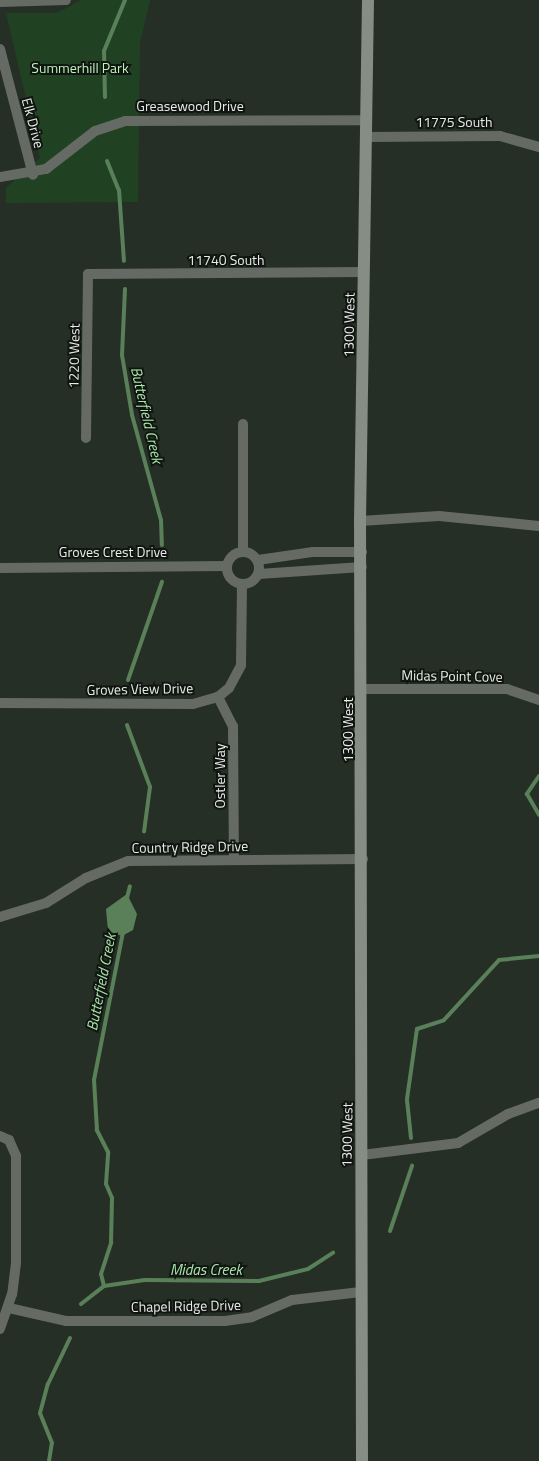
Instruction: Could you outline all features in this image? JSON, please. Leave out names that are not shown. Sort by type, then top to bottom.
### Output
[{"type":"street","points":[[0,2],[66,0]]},
{"type":"street","name":"1300 West","points":[[362,1461],[360,1292],[363,689],[360,521],[368,0]]},
{"type":"street","name":"Elk Drive","points":[[0,49],[32,175]]},
{"type":"street","name":"Greasewood Drive","points":[[0,177],[32,175],[58,163],[95,131],[125,121],[367,120]]},
{"type":"street","name":"11775 South","points":[[367,137],[500,136],[539,147]]},
{"type":"street","name":"11740 South","points":[[88,274],[364,272]]},
{"type":"street","name":"1220 West","points":[[86,438],[88,274]]},
{"type":"street","points":[[243,424],[243,552]]},
{"type":"street","points":[[360,521],[439,516],[539,526]]},
{"type":"street","points":[[243,552],[258,560],[313,552],[362,552]]},
{"type":"street","points":[[242,584],[229,576],[227,566],[231,558],[243,552]]},
{"type":"street","points":[[258,560],[259,574]]},
{"type":"street","name":"Groves Crest Drive","points":[[0,568],[227,566]]},
{"type":"street","points":[[242,584],[259,574],[362,567]]},
{"type":"street","points":[[218,696],[229,688],[241,665],[242,584]]},
{"type":"street","name":"Midas Point Cove","points":[[363,689],[507,689],[539,700]]},
{"type":"street","name":"Groves View Drive","points":[[0,703],[193,704],[218,696]]},
{"type":"street","name":"Ostler Way","points":[[218,696],[233,726],[234,859]]},
{"type":"street","name":"Country Ridge Drive","points":[[0,917],[46,903],[86,878],[128,861],[363,859]]},
{"type":"street","points":[[362,1155],[458,1143],[508,1114],[539,1103]]},
{"type":"street","points":[[0,1136],[9,1140],[16,1156],[16,1263],[8,1308],[0,1329]]},
{"type":"street","name":"Chapel Ridge Drive","points":[[8,1308],[66,1321],[225,1321],[252,1318],[305,1297],[360,1292]]},
{"type":"green space","name":"Summerhill Park","points":[[81,0],[150,0],[140,43],[138,202],[6,203],[6,188],[40,158],[6,13],[57,13]]},
{"type":"shaded area","points":[[127,894],[137,914],[133,930],[122,936],[108,931],[106,909]]},
{"type":"waterway","name":"Butterfield Creek","points":[[105,97],[104,51],[125,0]]},
{"type":"waterway","name":"Butterfield Creek","points":[[107,161],[119,190],[124,261]]},
{"type":"waterway","name":"Butterfield Creek","points":[[125,289],[122,355],[132,415],[161,520],[162,545]]},
{"type":"waterway","name":"Butterfield Creek","points":[[128,680],[162,582]]},
{"type":"waterway","name":"Butterfield Creek","points":[[127,725],[150,787],[144,832]]},
{"type":"waterway","name":"Midas Creek","points":[[539,776],[527,794],[539,815]]},
{"type":"waterway","name":"Butterfield Creek","points":[[127,898],[130,886]]},
{"type":"waterway","name":"Butterfield Creek","points":[[104,1286],[101,1274],[111,1243],[112,1198],[106,1184],[108,1152],[97,1130],[94,1080],[123,932]]},
{"type":"waterway","name":"Midas Creek","points":[[411,1138],[407,1099],[417,1029],[444,1020],[499,960],[539,956]]},
{"type":"waterway","name":"Midas Creek","points":[[390,1231],[412,1166]]},
{"type":"waterway","name":"Midas Creek","points":[[81,1304],[104,1286],[145,1280],[259,1281],[308,1269],[333,1253]]},
{"type":"waterway","name":"Midas Creek","points":[[49,1461],[52,1443],[40,1413],[48,1384],[70,1338]]}]
